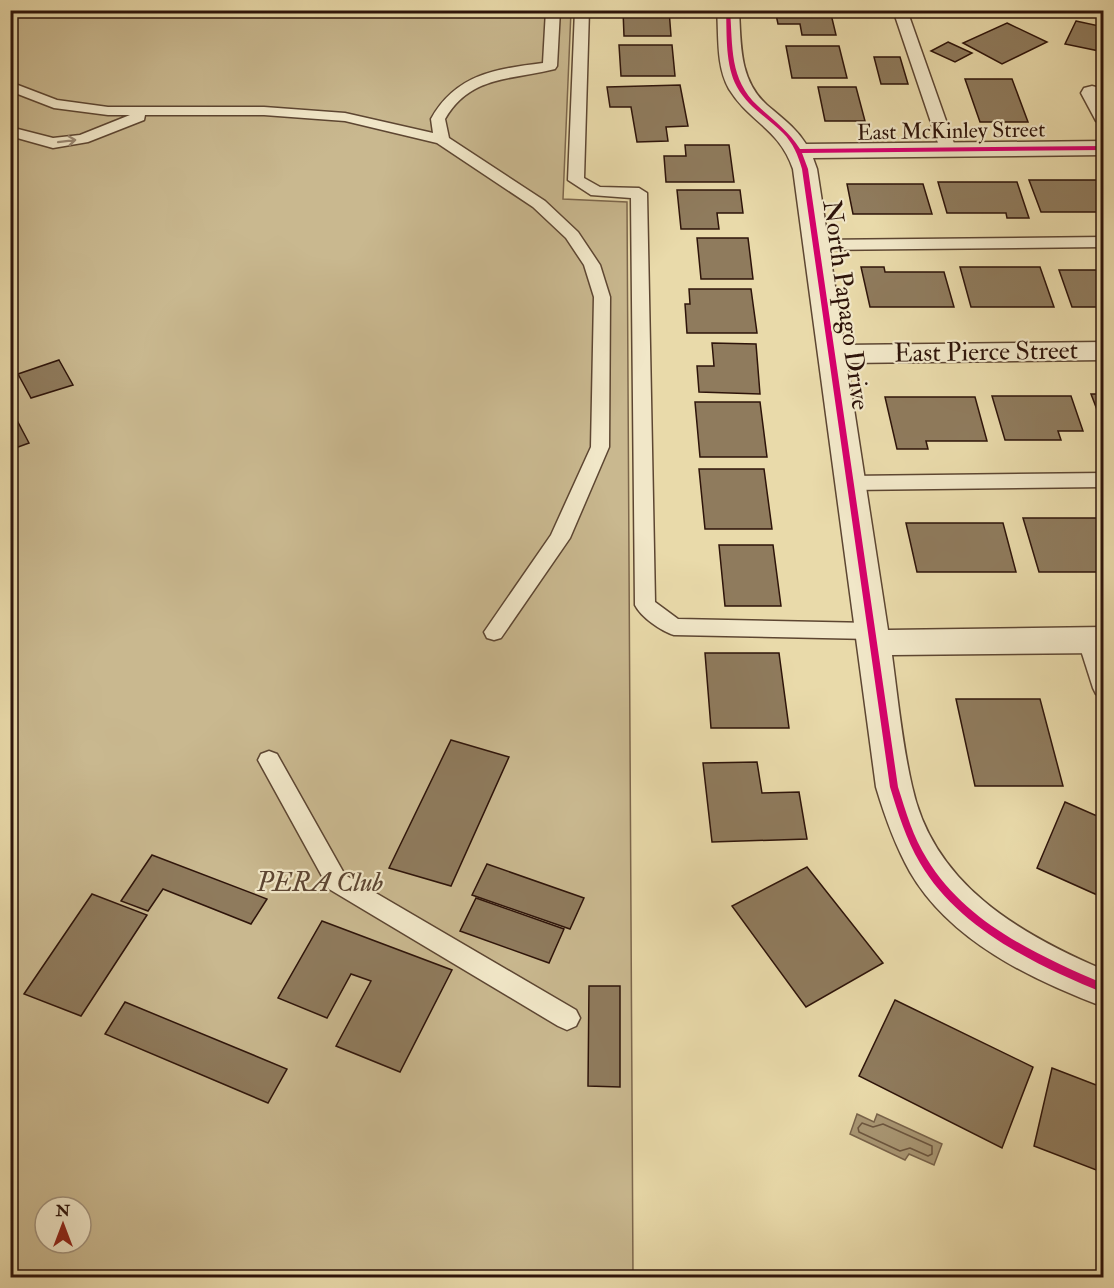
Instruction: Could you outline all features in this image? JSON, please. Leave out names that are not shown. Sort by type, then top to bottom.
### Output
[{"type":"street","name":"North Papago Drive","points":[[728,10],[733,68],[740,87],[755,106],[790,135],[800,151],[805,169],[894,787],[901,816],[913,846],[932,875],[970,915],[1018,950],[1104,989]]},
{"type":"street","points":[[1092,93],[1104,116]]},
{"type":"street","name":"East McKinley Street","points":[[800,151],[1104,148]]},
{"type":"street","name":"East Pierce Street","points":[[832,354],[1104,351]]},
{"type":"street","points":[[872,637],[1096,640]]},
{"type":"lane","points":[[442,140],[438,119],[448,101],[470,85],[513,71],[550,66],[553,10]]},
{"type":"lane","points":[[582,10],[576,180],[597,192],[639,193],[645,605],[674,627],[872,637]]},
{"type":"lane","points":[[900,10],[948,149]]},
{"type":"lane","points":[[10,86],[54,104],[108,111],[151,113],[264,111],[345,117],[442,140],[539,204],[572,235],[592,266],[602,297],[600,447],[560,538],[494,632]]},
{"type":"lane","points":[[10,131],[53,143],[83,139],[151,113]]},
{"type":"lane","points":[[816,245],[1104,242]]},
{"type":"lane","points":[[850,483],[1104,480]]},
{"type":"lane","points":[[1096,640],[1104,688]]},
{"type":"lane","points":[[269,760],[337,882],[567,1018]]},
{"type":"green space","name":"PERA Club","points":[[10,11],[571,11],[563,199],[627,202],[633,1277],[11,1277]]},
{"type":"water","points":[[857,1114],[874,1122],[877,1114],[942,1144],[934,1165],[909,1154],[905,1160],[850,1134]]},
{"type":"building","points":[[623,10],[669,10],[671,36],[624,36]]},
{"type":"building","points":[[775,10],[830,10],[836,35],[802,35],[800,24],[778,24]]},
{"type":"building","points":[[1076,21],[1104,27],[1104,52],[1065,44]]},
{"type":"building","points":[[1007,23],[1047,42],[1002,64],[963,43]]},
{"type":"building","points":[[948,42],[972,53],[955,62],[931,51]]},
{"type":"building","points":[[619,45],[672,45],[675,76],[621,76]]},
{"type":"building","points":[[786,46],[839,46],[847,78],[792,78]]},
{"type":"building","points":[[874,57],[900,57],[908,84],[881,84]]},
{"type":"building","points":[[965,79],[1012,79],[1028,122],[980,122]]},
{"type":"building","points":[[680,85],[688,126],[666,127],[668,141],[637,142],[631,107],[610,107],[607,87]]},
{"type":"building","points":[[818,87],[856,87],[865,121],[825,121]]},
{"type":"building","points":[[685,145],[729,145],[734,182],[666,182],[664,156],[686,156]]},
{"type":"building","points":[[1029,180],[1104,180],[1104,205],[1098,205],[1100,212],[1041,212]]},
{"type":"building","points":[[938,182],[1017,182],[1029,218],[1007,218],[1006,213],[947,213]]},
{"type":"building","points":[[847,184],[923,184],[932,214],[853,214]]},
{"type":"building","points":[[677,190],[740,190],[743,213],[717,213],[719,229],[681,229]]},
{"type":"building","points":[[697,238],[748,238],[753,279],[701,279]]},
{"type":"building","points":[[861,267],[884,267],[885,272],[944,272],[954,307],[870,307]]},
{"type":"building","points":[[960,267],[1040,267],[1054,307],[971,307]]},
{"type":"building","points":[[1059,270],[1104,270],[1104,307],[1072,307]]},
{"type":"building","points":[[689,289],[751,289],[757,333],[687,333],[685,304],[690,304]]},
{"type":"building","points":[[712,343],[756,344],[760,394],[699,392],[697,366],[714,366]]},
{"type":"building","points":[[59,360],[73,385],[31,398],[18,374]]},
{"type":"building","points":[[1091,394],[1104,394],[1104,428]]},
{"type":"building","points":[[992,396],[1071,396],[1083,431],[1058,431],[1061,440],[1005,440]]},
{"type":"building","points":[[885,397],[975,397],[987,441],[926,441],[928,449],[897,449]]},
{"type":"building","points":[[695,402],[760,402],[767,457],[700,457]]},
{"type":"building","points":[[10,407],[29,443],[10,450]]},
{"type":"building","points":[[699,469],[764,469],[772,529],[705,529]]},
{"type":"building","points":[[1023,518],[1104,518],[1104,572],[1039,572]]},
{"type":"building","points":[[906,523],[1003,523],[1016,572],[917,572]]},
{"type":"building","points":[[719,545],[773,545],[781,606],[725,606]]},
{"type":"building","points":[[705,653],[779,653],[789,728],[711,728]]},
{"type":"building","points":[[956,699],[1040,699],[1063,786],[975,786]]},
{"type":"building","points":[[451,740],[509,757],[451,886],[389,868]]},
{"type":"building","points":[[757,762],[762,793],[799,792],[807,839],[712,842],[703,763]]},
{"type":"building","points":[[1065,802],[1104,819],[1104,898],[1037,868]]},
{"type":"building","points":[[152,855],[267,899],[251,924],[163,889],[148,911],[121,901]]},
{"type":"building","points":[[487,864],[584,898],[570,929],[472,895]]},
{"type":"building","points":[[807,867],[883,963],[806,1007],[732,906]]},
{"type":"building","points":[[92,894],[147,915],[81,1016],[24,994]]},
{"type":"building","points":[[476,898],[564,929],[549,963],[460,931]]},
{"type":"building","points":[[322,921],[452,970],[400,1072],[336,1046],[371,981],[351,974],[327,1018],[278,998]]},
{"type":"building","points":[[589,986],[620,986],[620,1087],[588,1086]]},
{"type":"building","points":[[895,1000],[1033,1067],[1002,1148],[859,1076]]},
{"type":"building","points":[[125,1002],[287,1069],[268,1103],[105,1034]]},
{"type":"building","points":[[1052,1068],[1104,1088],[1104,1173],[1034,1146]]},
{"type":"cycle path","points":[[728,10],[731,60],[736,80],[748,99],[793,142],[805,169],[894,787],[907,827],[924,862],[945,891],[970,915],[999,937],[1104,989]]},
{"type":"cycle path","points":[[799,151],[1104,148]]}]
